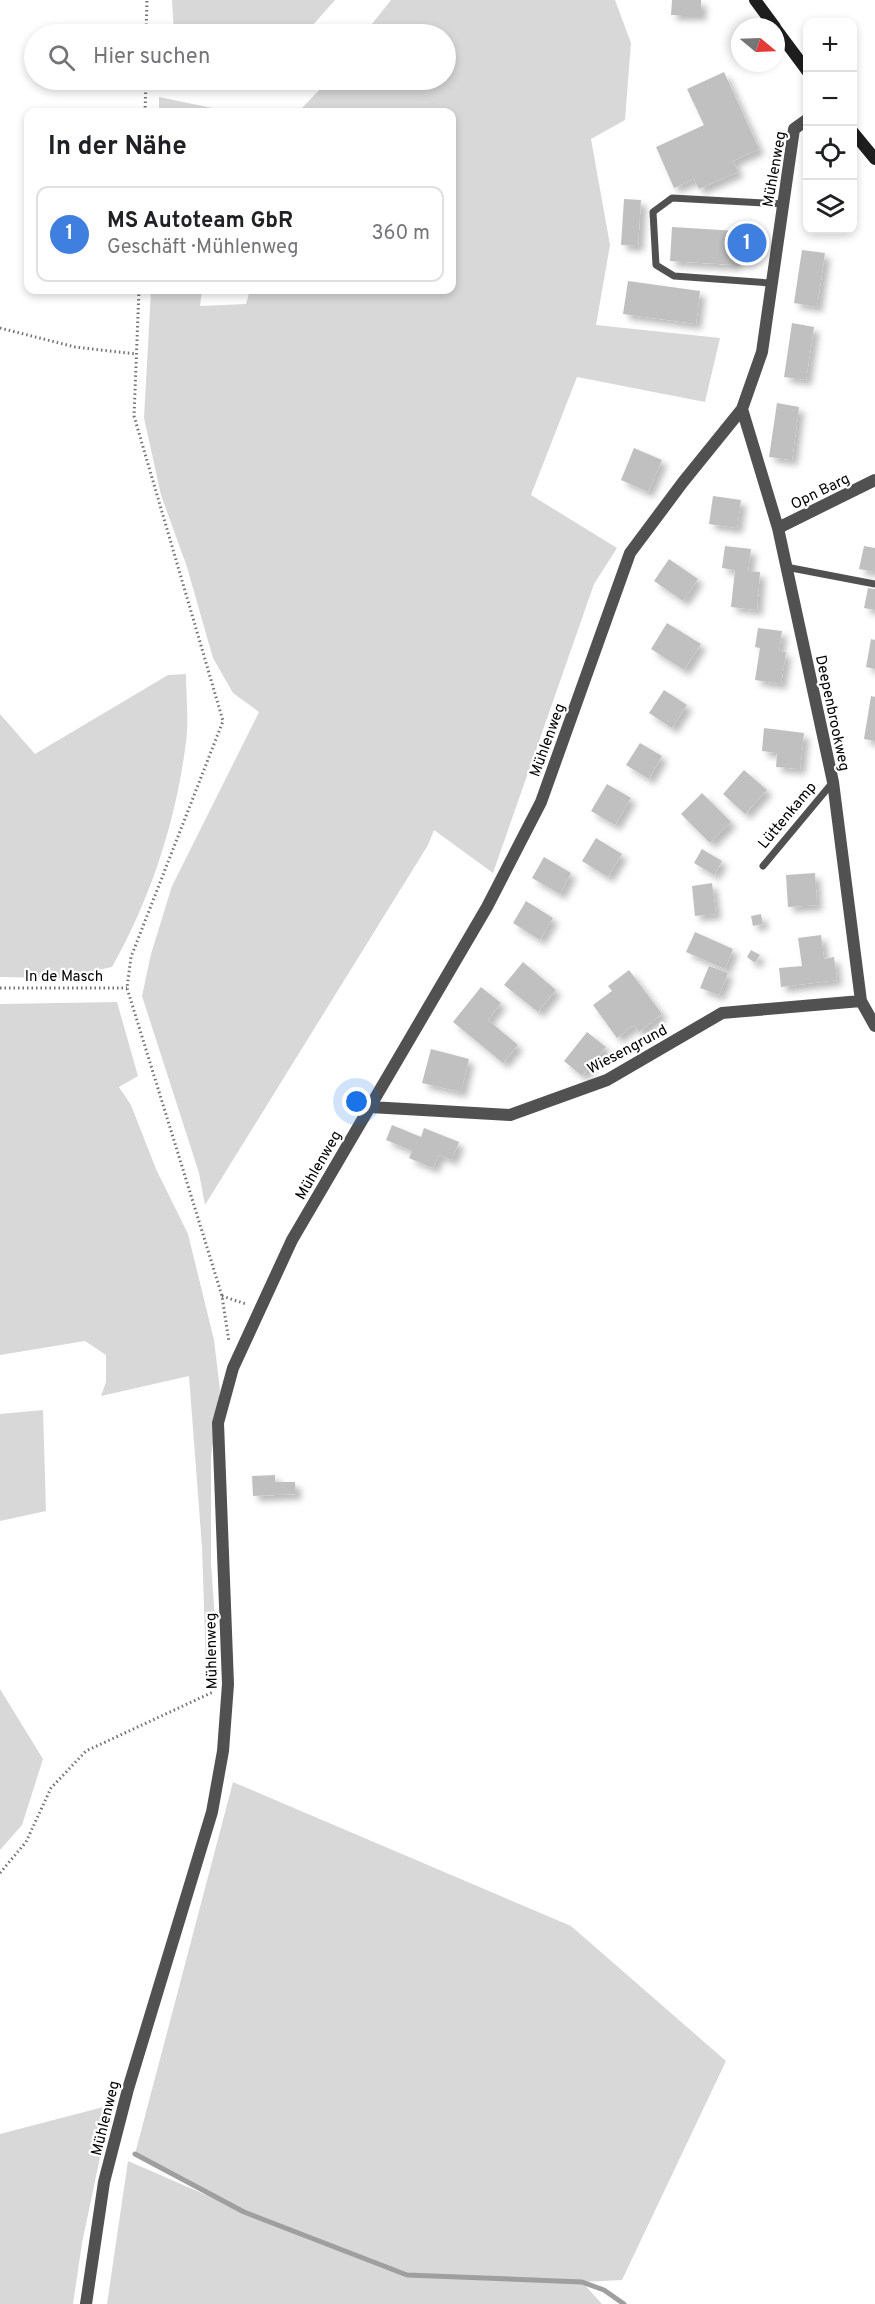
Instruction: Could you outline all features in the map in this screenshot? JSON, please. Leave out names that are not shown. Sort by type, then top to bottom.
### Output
[{"type":"main road","points":[[758,4],[768,18]]},
{"type":"main road","points":[[785,42],[803,66]]},
{"type":"main road","points":[[857,137],[875,159]]},
{"type":"street","name":"Mühlenweg","points":[[86,2304],[104,2182],[125,2099],[212,1812],[223,1750],[228,1684],[218,1423],[233,1368],[292,1239],[488,907],[541,802],[630,553],[742,409],[762,352],[794,129],[803,122]]},
{"type":"street","name":"Deepenbrookweg","points":[[742,409],[778,528],[832,782],[861,1001],[875,1026]]},
{"type":"street","name":"Opn Barg","points":[[778,528],[875,480]]},
{"type":"street","name":"Wiesengrund","points":[[370,1107],[510,1115],[608,1080],[722,1013],[861,1001]]},
{"type":"lane","points":[[770,284],[674,276],[656,265],[653,212],[672,198],[783,204]]},
{"type":"lane","points":[[786,567],[875,584]]},
{"type":"lane","name":"Lüttenkamp","points":[[763,866],[832,782]]},
{"type":"path","points":[[146,24],[147,0]]},
{"type":"path","points":[[145,108],[146,90]]},
{"type":"path","points":[[139,294],[134,416],[223,721],[131,957],[128,988],[222,1296],[233,1368]]},
{"type":"path","points":[[0,328],[75,347],[136,354]]},
{"type":"path","name":"In de Masch","points":[[0,988],[128,988]]},
{"type":"path","points":[[222,1296],[260,1309]]},
{"type":"path","points":[[0,1873],[26,1842],[51,1788],[86,1751],[150,1723],[228,1684]]},
{"type":"shaded area","points":[[172,0],[335,0],[314,24],[173,24]]},
{"type":"shaded area","points":[[391,0],[615,0],[631,43],[625,120],[591,139],[610,245],[596,325],[720,338],[705,402],[577,377],[531,495],[617,548],[594,584],[493,873],[434,830],[428,845],[205,1205],[199,1173],[142,996],[151,954],[172,886],[259,712],[233,693],[213,658],[187,567],[161,495],[144,418],[151,294],[202,294],[200,306],[246,304],[249,294],[456,294],[456,108],[302,108],[319,90],[456,90],[456,24],[372,24]]},
{"type":"shaded area","points":[[159,97],[212,108],[159,108]]},
{"type":"shaded area","points":[[186,674],[186,742],[176,801],[150,886],[139,914],[112,967],[60,978],[0,977],[0,714],[35,754],[168,675]]},
{"type":"shaded area","points":[[117,1002],[138,1076],[119,1087],[131,1105],[156,1169],[188,1234],[214,1340],[220,1390],[211,1457],[211,1563],[217,1649],[206,1667],[202,1547],[189,1376],[101,1396],[106,1382],[106,1355],[85,1341],[0,1355],[0,1004]]},
{"type":"shaded area","points":[[43,1410],[46,1511],[0,1521],[0,1414]]},
{"type":"shaded area","points":[[0,1689],[43,1759],[22,1825],[0,1850]]},
{"type":"shaded area","points":[[233,1782],[571,1926],[726,2061],[622,2280],[582,2282],[602,2304],[107,2304],[128,2161],[234,2207],[135,2154]]},
{"type":"shaded area","points":[[111,2105],[82,2243],[73,2304],[0,2304],[0,2134]]},
{"type":"building","points":[[672,0],[701,0],[701,15],[671,15]]},
{"type":"building","points":[[724,72],[759,149],[733,161],[738,172],[699,189],[694,179],[674,188],[656,147],[704,125],[687,89]]},
{"type":"building","points":[[624,199],[641,200],[638,246],[621,245]]},
{"type":"building","points":[[672,227],[737,231],[735,265],[670,261]]},
{"type":"building","points":[[802,250],[825,253],[817,307],[794,303]]},
{"type":"building","points":[[628,281],[700,291],[696,324],[623,314]]},
{"type":"building","points":[[792,323],[814,327],[806,380],[784,377]]},
{"type":"building","points":[[777,403],[799,407],[792,460],[769,457]]},
{"type":"building","points":[[634,448],[662,460],[648,492],[621,480]]},
{"type":"building","points":[[713,496],[741,500],[737,528],[709,524]]},
{"type":"building","points":[[725,546],[751,549],[748,571],[760,572],[757,610],[731,607],[735,570],[722,568]]},
{"type":"building","points":[[864,546],[875,548],[875,572],[859,569]]},
{"type":"building","points":[[669,559],[698,579],[683,601],[654,581]]},
{"type":"building","points":[[868,588],[875,589],[875,610],[864,608]]},
{"type":"building","points":[[667,623],[701,644],[684,670],[651,649]]},
{"type":"building","points":[[758,628],[782,631],[779,651],[786,652],[781,684],[755,680],[760,648],[755,647]]},
{"type":"building","points":[[871,639],[875,640],[875,669],[866,667]]},
{"type":"building","points":[[664,690],[687,705],[672,728],[649,713]]},
{"type":"building","points":[[871,696],[875,697],[875,741],[864,739]]},
{"type":"building","points":[[764,728],[804,733],[800,769],[776,767],[777,753],[762,751]]},
{"type":"building","points":[[640,743],[662,756],[649,779],[626,765]]},
{"type":"building","points":[[744,770],[767,790],[745,814],[723,794]]},
{"type":"building","points":[[607,784],[631,798],[615,825],[591,811]]},
{"type":"building","points":[[702,793],[731,822],[710,843],[681,814]]},
{"type":"building","points":[[596,838],[622,854],[608,877],[582,861]]},
{"type":"building","points":[[702,849],[722,861],[714,875],[694,863]]},
{"type":"building","points":[[544,857],[571,873],[560,894],[532,878]]},
{"type":"building","points":[[815,873],[817,905],[788,907],[786,875]]},
{"type":"building","points":[[712,883],[716,914],[695,916],[692,886]]},
{"type":"building","points":[[526,901],[553,918],[540,940],[513,923]]},
{"type":"building","points":[[761,914],[763,924],[753,926],[751,916]]},
{"type":"building","points":[[695,932],[733,949],[725,969],[686,952]]},
{"type":"building","points":[[821,935],[824,959],[834,957],[837,980],[781,987],[779,968],[802,966],[798,938]]},
{"type":"building","points":[[751,950],[760,955],[755,963],[747,957]]},
{"type":"building","points":[[523,962],[556,990],[538,1012],[504,985]]},
{"type":"building","points":[[709,966],[728,973],[719,995],[700,988]]},
{"type":"building","points":[[629,970],[662,1014],[639,1032],[634,1025],[617,1038],[593,1005],[612,991],[608,986]]},
{"type":"building","points":[[481,987],[501,1003],[488,1020],[518,1045],[503,1063],[453,1022]]},
{"type":"building","points":[[587,1032],[606,1047],[582,1076],[564,1061]]},
{"type":"building","points":[[431,1049],[469,1059],[461,1092],[422,1083]]},
{"type":"building","points":[[392,1125],[421,1137],[424,1128],[459,1142],[452,1160],[439,1155],[433,1168],[409,1158],[412,1151],[386,1140]]},
{"type":"building","points":[[275,1475],[275,1482],[295,1482],[296,1494],[253,1496],[252,1476]]},
{"type":"waterway","points":[[135,2154],[244,2212],[407,2275],[582,2282],[604,2290],[624,2304]]},
{"type":"place","name":"MS Autoteam GbR","points":[[747,243]]}]
